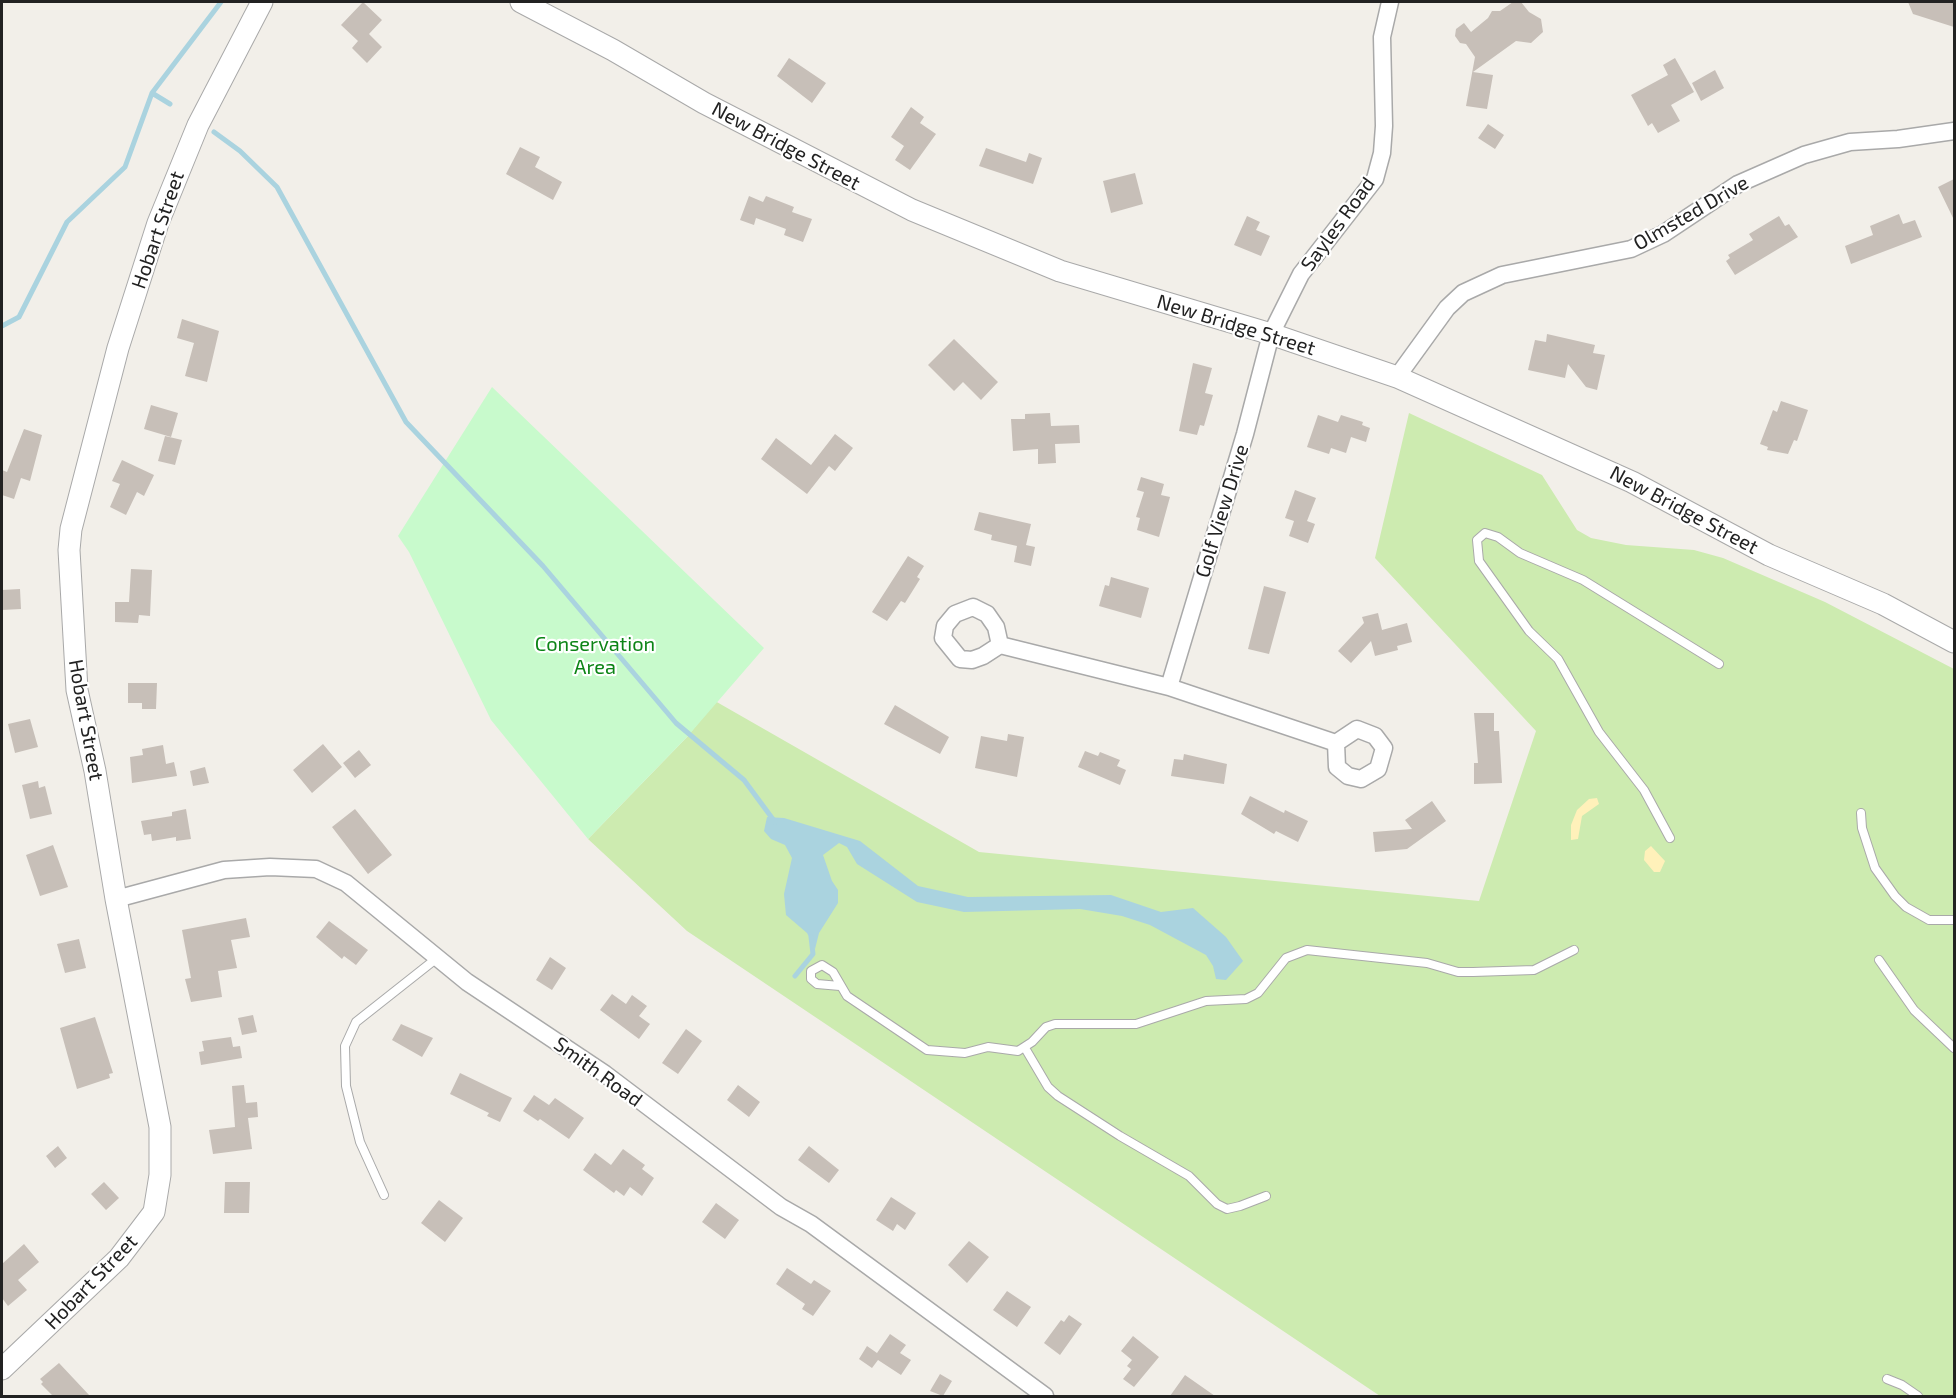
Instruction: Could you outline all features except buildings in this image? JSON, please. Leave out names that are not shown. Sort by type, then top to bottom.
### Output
[{"type":"street","name":"Hobart Street","points":[[2,1369],[119,1258],[154,1212],[160,1175],[160,1127],[116,899],[95,771],[77,690],[69,580],[71,529],[118,348],[162,212],[198,125],[262,2]]},
{"type":"street","name":"New Bridge Street","points":[[521,2],[613,50],[704,103],[912,210],[1060,271],[1271,334],[1398,377],[1622,477],[1769,555],[1883,604],[1954,642]]},
{"type":"street","name":"Sayles Road","points":[[1271,334],[1301,274],[1375,179],[1382,153],[1384,126],[1382,37],[1390,2]]},
{"type":"street","name":"Olmsted Drive","points":[[1398,377],[1447,308],[1463,293],[1502,275],[1631,249],[1663,234],[1738,184],[1804,155],[1850,142],[1898,139],[1954,130]]},
{"type":"street","name":"Golf View Drive","points":[[1169,687],[1245,434],[1271,334]]},
{"type":"street","points":[[1000,645],[1169,687],[1336,743]]},
{"type":"street","name":"Smith Road","points":[[116,899],[224,870],[270,867],[316,869],[346,883],[467,982],[605,1074],[781,1207],[811,1224],[1045,1396]]},
{"type":"lane","points":[[1670,838],[1644,789],[1593,722],[1558,659],[1529,631],[1479,561],[1477,540],[1485,533],[1498,537],[1520,553],[1573,575],[1719,664]]},
{"type":"lane","points":[[1861,813],[1862,828],[1875,868],[1895,896],[1906,907],[1929,920],[1954,920]]},
{"type":"lane","points":[[840,986],[847,996],[927,1050],[965,1053],[988,1047],[1018,1051],[1025,1048],[1046,1027],[1055,1024],[1136,1024],[1206,1001],[1246,999],[1258,993],[1286,958],[1307,950],[1383,958],[1473,972],[1534,970],[1574,950]]},
{"type":"lane","points":[[384,1195],[360,1142],[345,1086],[345,1046],[356,1022],[437,958]]},
{"type":"lane","points":[[1879,960],[1914,1010],[1954,1048]]},
{"type":"lane","points":[[1025,1048],[1048,1087],[1058,1096],[1120,1137],[1189,1176],[1217,1204],[1227,1209],[1266,1196]]},
{"type":"lane","points":[[1887,1379],[1902,1385],[1918,1396]]},
{"type":"green space","name":"Conservation Area","points":[[492,387],[764,648],[687,737],[588,839],[491,720],[409,552],[398,536]]},
{"type":"green space","points":[[1409,413],[1542,475],[1577,530],[1591,538],[1626,545],[1694,550],[1723,558],[1825,602],[1954,669],[1954,1396],[1380,1396],[687,931],[588,839],[687,737],[715,701],[979,852],[1479,901],[1536,731],[1375,558]]},
{"type":"sand","points":[[1597,798],[1599,804],[1582,816],[1578,839],[1571,840],[1571,825],[1577,810],[1589,799]]},
{"type":"sand","points":[[1651,846],[1665,861],[1660,872],[1654,872],[1644,860],[1645,851]]},
{"type":"water","points":[[767,817],[784,818],[860,841],[918,886],[968,897],[1111,895],[1161,912],[1193,908],[1226,937],[1243,961],[1226,980],[1216,979],[1213,966],[1206,955],[1150,925],[1122,916],[1080,909],[964,912],[917,902],[857,864],[847,847],[839,843],[823,855],[832,881],[838,890],[838,903],[819,933],[815,949],[807,933],[786,915],[784,894],[792,858],[785,845],[771,839],[764,831]]},
{"type":"waterway","points":[[2,326],[19,317],[67,222],[125,167],[152,93],[221,2]]},
{"type":"waterway","points":[[152,93],[170,104]]},
{"type":"waterway","points":[[214,132],[240,151],[277,187],[406,422],[543,566],[676,723],[744,780],[775,822]]},
{"type":"waterway","points":[[795,976],[813,954],[811,937]]}]
